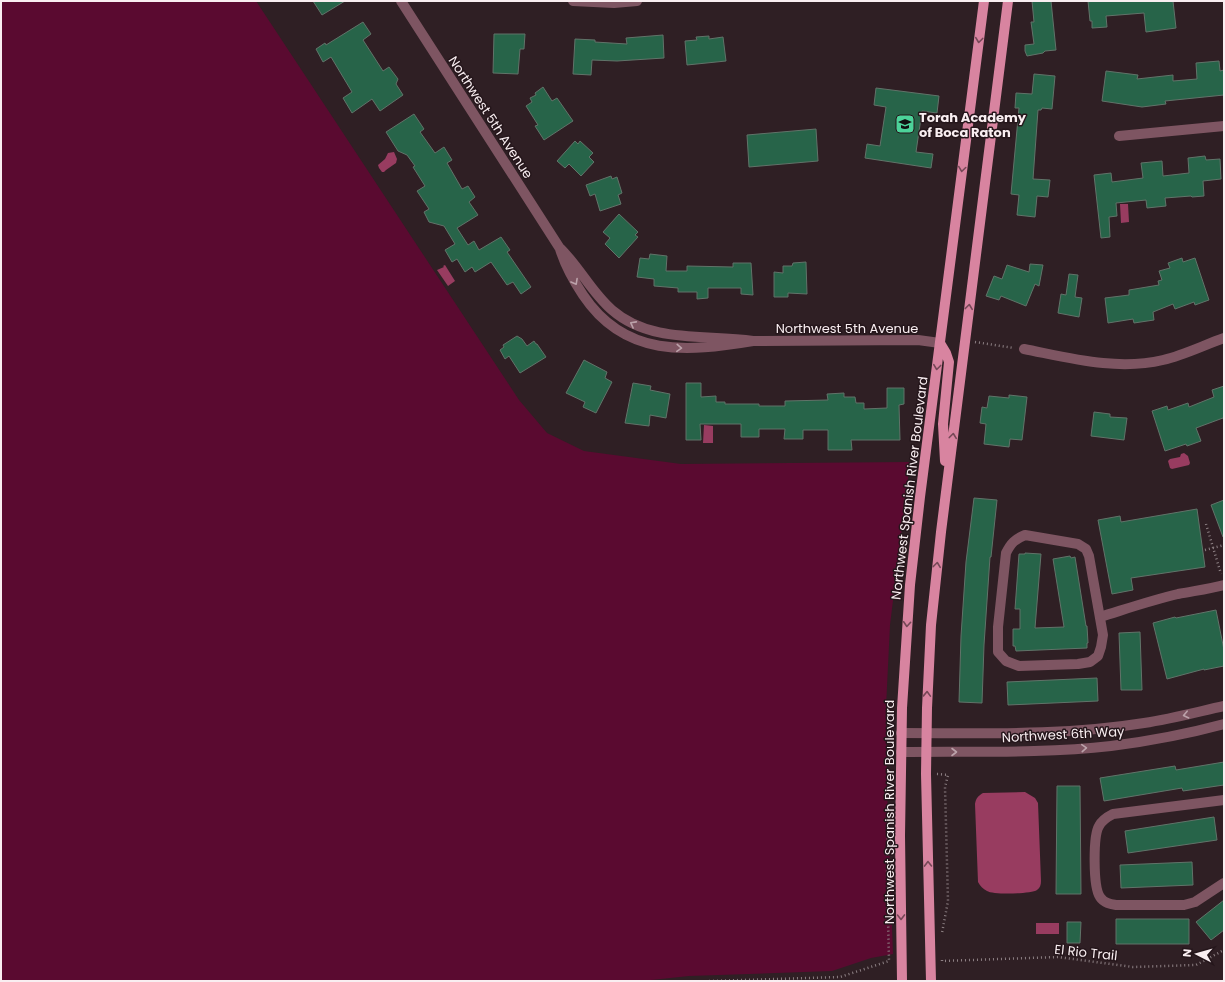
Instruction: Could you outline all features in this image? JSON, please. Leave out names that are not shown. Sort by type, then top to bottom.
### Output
[{"type":"main road","name":"Northwest Spanish River Boulevard","points":[[902,981],[900,883],[901,752],[904,668],[910,585],[984,1]]},
{"type":"main road","points":[[931,981],[927,733],[931,624],[935,578],[1008,1]]},
{"type":"main road","points":[[940,343],[949,362],[943,428],[947,483]]},
{"type":"street","points":[[573,1],[614,3],[637,1]]},
{"type":"street","name":"Northwest 5th Avenue","points":[[404,2],[559,247],[570,257],[600,297],[612,310],[634,325],[649,331],[664,334],[732,338],[753,341],[918,340],[940,343]]},
{"type":"street","points":[[1119,136],[1224,126]]},
{"type":"street","points":[[1024,349],[1091,362],[1139,364],[1185,354],[1224,338]]},
{"type":"street","points":[[1025,535],[1078,544],[1086,549],[1090,556],[1100,617],[1103,635],[1101,647],[1098,656],[1090,662],[1078,664],[1018,666],[1006,661],[998,652],[998,627],[1006,553],[1016,538],[1025,535]]},
{"type":"street","points":[[1100,617],[1163,598],[1224,585]]},
{"type":"street","name":"Northwest 6th Way","points":[[902,733],[1036,733],[1081,730],[1143,724],[1224,706]]},
{"type":"street","name":"Northwest 6th Way","points":[[901,752],[1036,751],[1110,746],[1166,738],[1224,724]]},
{"type":"street","points":[[1224,800],[1113,814],[1104,818],[1099,825],[1096,834],[1095,883],[1097,893],[1101,899],[1116,905],[1184,905],[1195,902],[1224,883]]},
{"type":"path","points":[[965,340],[1024,349]]},
{"type":"path","points":[[1206,524],[1221,574]]},
{"type":"path","points":[[1205,550],[1224,545]]},
{"type":"path","points":[[942,936],[948,901],[945,787],[948,775]]},
{"type":"path","points":[[709,981],[840,977],[889,961],[887,872],[888,807]]},
{"type":"path","name":"El Rio Trail","points":[[942,954],[942,961],[1058,957],[1132,967],[1196,965],[1224,950]]},
{"type":"shaded area","points":[[1,1],[256,1],[519,400],[547,433],[584,451],[681,464],[910,462],[890,625],[886,707],[887,790],[893,954],[871,958],[832,971],[689,976],[642,981],[1,981]]},
{"type":"shaded area","points":[[394,152],[397,159],[396,163],[382,172],[378,165],[385,159],[388,153]]},
{"type":"shaded area","points":[[1120,204],[1128,204],[1129,222],[1121,223]]},
{"type":"shaded area","points":[[445,265],[455,281],[448,286],[437,270]]},
{"type":"shaded area","points":[[704,425],[713,426],[713,443],[703,443]]},
{"type":"shaded area","points":[[1184,453],[1188,456],[1190,463],[1189,465],[1172,469],[1170,468],[1168,461],[1170,459],[1180,457],[1181,454]]},
{"type":"shaded area","points":[[1025,792],[1035,798],[1038,803],[1040,886],[1037,890],[1020,893],[996,893],[987,891],[978,882],[976,800],[983,793]]},
{"type":"shaded area","points":[[1036,923],[1059,923],[1059,934],[1036,934]]},
{"type":"building","points":[[313,1],[345,1],[322,15]]},
{"type":"building","points":[[1032,1],[1051,1],[1056,50],[1045,51],[1043,53],[1027,56],[1025,45],[1034,44],[1031,22],[1034,22]]},
{"type":"building","points":[[1088,1],[1173,1],[1176,28],[1146,32],[1144,13],[1106,16],[1107,27],[1092,28]]},
{"type":"building","points":[[363,22],[371,34],[363,40],[383,71],[389,67],[398,79],[396,84],[403,95],[380,111],[372,99],[352,113],[343,98],[352,92],[331,57],[323,62],[316,49],[325,43],[326,45]]},
{"type":"building","points":[[494,34],[525,34],[524,49],[520,49],[518,74],[493,73]]},
{"type":"building","points":[[663,35],[664,58],[617,61],[592,60],[591,75],[573,74],[575,39],[627,44],[626,38]]},
{"type":"building","points":[[709,36],[709,39],[723,37],[726,61],[687,65],[685,41],[697,40],[696,37]]},
{"type":"building","points":[[1219,61],[1220,71],[1224,70],[1224,95],[1165,101],[1166,104],[1142,107],[1102,101],[1106,71],[1138,75],[1137,79],[1173,75],[1173,81],[1197,79],[1196,63]]},
{"type":"building","points":[[1034,74],[1055,76],[1052,109],[1042,108],[1041,110],[1038,110],[1033,179],[1050,180],[1048,197],[1037,196],[1035,217],[1017,215],[1019,195],[1011,194],[1019,108],[1015,108],[1016,93],[1032,94]]},
{"type":"building","points":[[543,87],[552,101],[557,98],[573,121],[544,140],[535,126],[538,125],[526,106],[532,102],[530,98],[536,95],[535,93]]},
{"type":"building","points":[[876,88],[939,96],[937,113],[922,111],[916,152],[933,154],[931,168],[865,158],[867,144],[880,146],[886,107],[874,105]]},
{"type":"building","points":[[414,114],[424,129],[420,132],[435,153],[444,147],[452,160],[447,163],[462,189],[468,186],[475,197],[469,202],[478,215],[457,228],[468,245],[474,241],[479,250],[501,237],[510,250],[507,252],[531,287],[521,294],[513,282],[507,285],[491,262],[475,272],[472,267],[465,272],[457,259],[452,262],[445,250],[455,244],[444,226],[429,222],[424,212],[429,209],[417,191],[425,186],[413,167],[415,166],[407,155],[398,151],[386,132]]},
{"type":"building","points":[[816,129],[818,161],[749,167],[747,135]]},
{"type":"building","points":[[575,141],[578,144],[580,141],[593,153],[589,157],[594,162],[581,176],[569,164],[565,168],[557,161]]},
{"type":"building","points":[[1205,156],[1206,160],[1220,159],[1221,179],[1203,181],[1204,196],[1165,198],[1166,206],[1147,208],[1146,200],[1116,203],[1117,216],[1109,217],[1110,237],[1101,238],[1094,175],[1111,173],[1112,182],[1143,178],[1141,163],[1162,161],[1163,176],[1189,173],[1188,158]]},
{"type":"building","points":[[611,176],[612,179],[617,177],[622,193],[618,195],[621,204],[600,211],[595,194],[590,196],[586,185]]},
{"type":"building","points":[[619,214],[638,232],[635,235],[638,237],[619,258],[605,244],[610,238],[603,232]]},
{"type":"building","points":[[650,254],[667,256],[666,271],[687,271],[687,266],[733,267],[733,263],[751,263],[753,295],[741,294],[741,288],[708,288],[708,298],[697,299],[697,292],[678,292],[678,288],[654,286],[654,279],[637,277],[640,258],[649,259]]},
{"type":"building","points":[[1182,258],[1183,262],[1195,258],[1209,300],[1195,305],[1194,302],[1175,309],[1173,304],[1153,312],[1154,320],[1134,323],[1133,319],[1108,323],[1105,298],[1129,295],[1129,290],[1159,285],[1158,281],[1162,280],[1159,271],[1170,268],[1168,263]]},
{"type":"building","points":[[806,262],[807,294],[788,293],[788,297],[774,297],[774,272],[783,273],[783,266],[792,266],[793,263]]},
{"type":"building","points":[[1030,264],[1043,265],[1039,286],[1035,284],[1026,306],[1001,296],[999,300],[986,296],[994,276],[1002,279],[1007,265],[1029,272]]},
{"type":"building","points":[[1069,274],[1078,275],[1075,297],[1082,298],[1079,317],[1058,313],[1061,294],[1066,295]]},
{"type":"building","points":[[517,336],[522,339],[527,346],[534,341],[546,357],[520,373],[509,356],[505,359],[500,350],[504,347],[503,345]]},
{"type":"building","points":[[584,360],[607,372],[605,378],[612,382],[596,413],[583,407],[585,402],[566,393]]},
{"type":"building","points":[[633,383],[651,386],[650,390],[670,394],[666,418],[650,415],[649,426],[625,423]]},
{"type":"building","points":[[686,383],[701,383],[701,397],[716,396],[716,402],[725,402],[725,404],[785,406],[785,401],[828,400],[827,394],[844,393],[844,397],[855,397],[856,403],[864,403],[864,409],[887,408],[887,388],[904,388],[904,404],[899,405],[900,440],[851,440],[852,450],[828,450],[828,430],[803,430],[803,439],[784,439],[785,429],[759,429],[759,437],[741,437],[741,424],[700,424],[701,440],[686,440]]},
{"type":"building","points":[[1224,386],[1224,420],[1223,418],[1196,428],[1201,441],[1165,451],[1152,411],[1167,406],[1168,410],[1188,403],[1189,407],[1214,397],[1212,390]]},
{"type":"building","points":[[1009,395],[1027,397],[1022,440],[1010,439],[1009,447],[984,444],[986,424],[980,423],[982,407],[987,408],[989,396],[1009,398]]},
{"type":"building","points":[[1094,412],[1110,414],[1110,417],[1127,418],[1124,440],[1091,436]]},
{"type":"building","points":[[974,498],[997,500],[990,557],[982,703],[959,702],[961,636],[966,562]]},
{"type":"building","points":[[1224,500],[1224,536],[1223,537],[1211,505]]},
{"type":"building","points":[[1197,509],[1205,567],[1131,578],[1133,590],[1112,594],[1098,520],[1120,516],[1121,522]]},
{"type":"building","points":[[1019,554],[1041,554],[1035,628],[1064,627],[1053,559],[1070,556],[1071,558],[1075,557],[1087,626],[1087,648],[1016,651],[1015,646],[1013,646],[1013,629],[1020,629],[1020,609],[1015,609]]},
{"type":"building","points":[[1216,610],[1224,650],[1224,666],[1204,669],[1167,679],[1153,623],[1175,617]]},
{"type":"building","points":[[1140,632],[1142,690],[1121,690],[1119,633]]},
{"type":"building","points":[[1097,678],[1098,701],[1008,705],[1007,682]]},
{"type":"building","points":[[1224,762],[1224,785],[1183,791],[1182,788],[1104,801],[1100,778],[1175,766],[1176,770]]},
{"type":"building","points":[[1057,786],[1080,786],[1081,894],[1056,894]]},
{"type":"building","points":[[1214,817],[1217,840],[1128,853],[1125,831]]},
{"type":"building","points":[[1192,862],[1193,885],[1121,888],[1120,865]]},
{"type":"building","points":[[1224,900],[1224,930],[1211,940],[1196,922]]},
{"type":"building","points":[[1116,919],[1189,919],[1189,944],[1116,944]]},
{"type":"building","points":[[1067,922],[1081,922],[1080,943],[1067,943]]},
{"type":"place","name":"Torah Academy of Boca Raton","points":[[905,124]]}]
